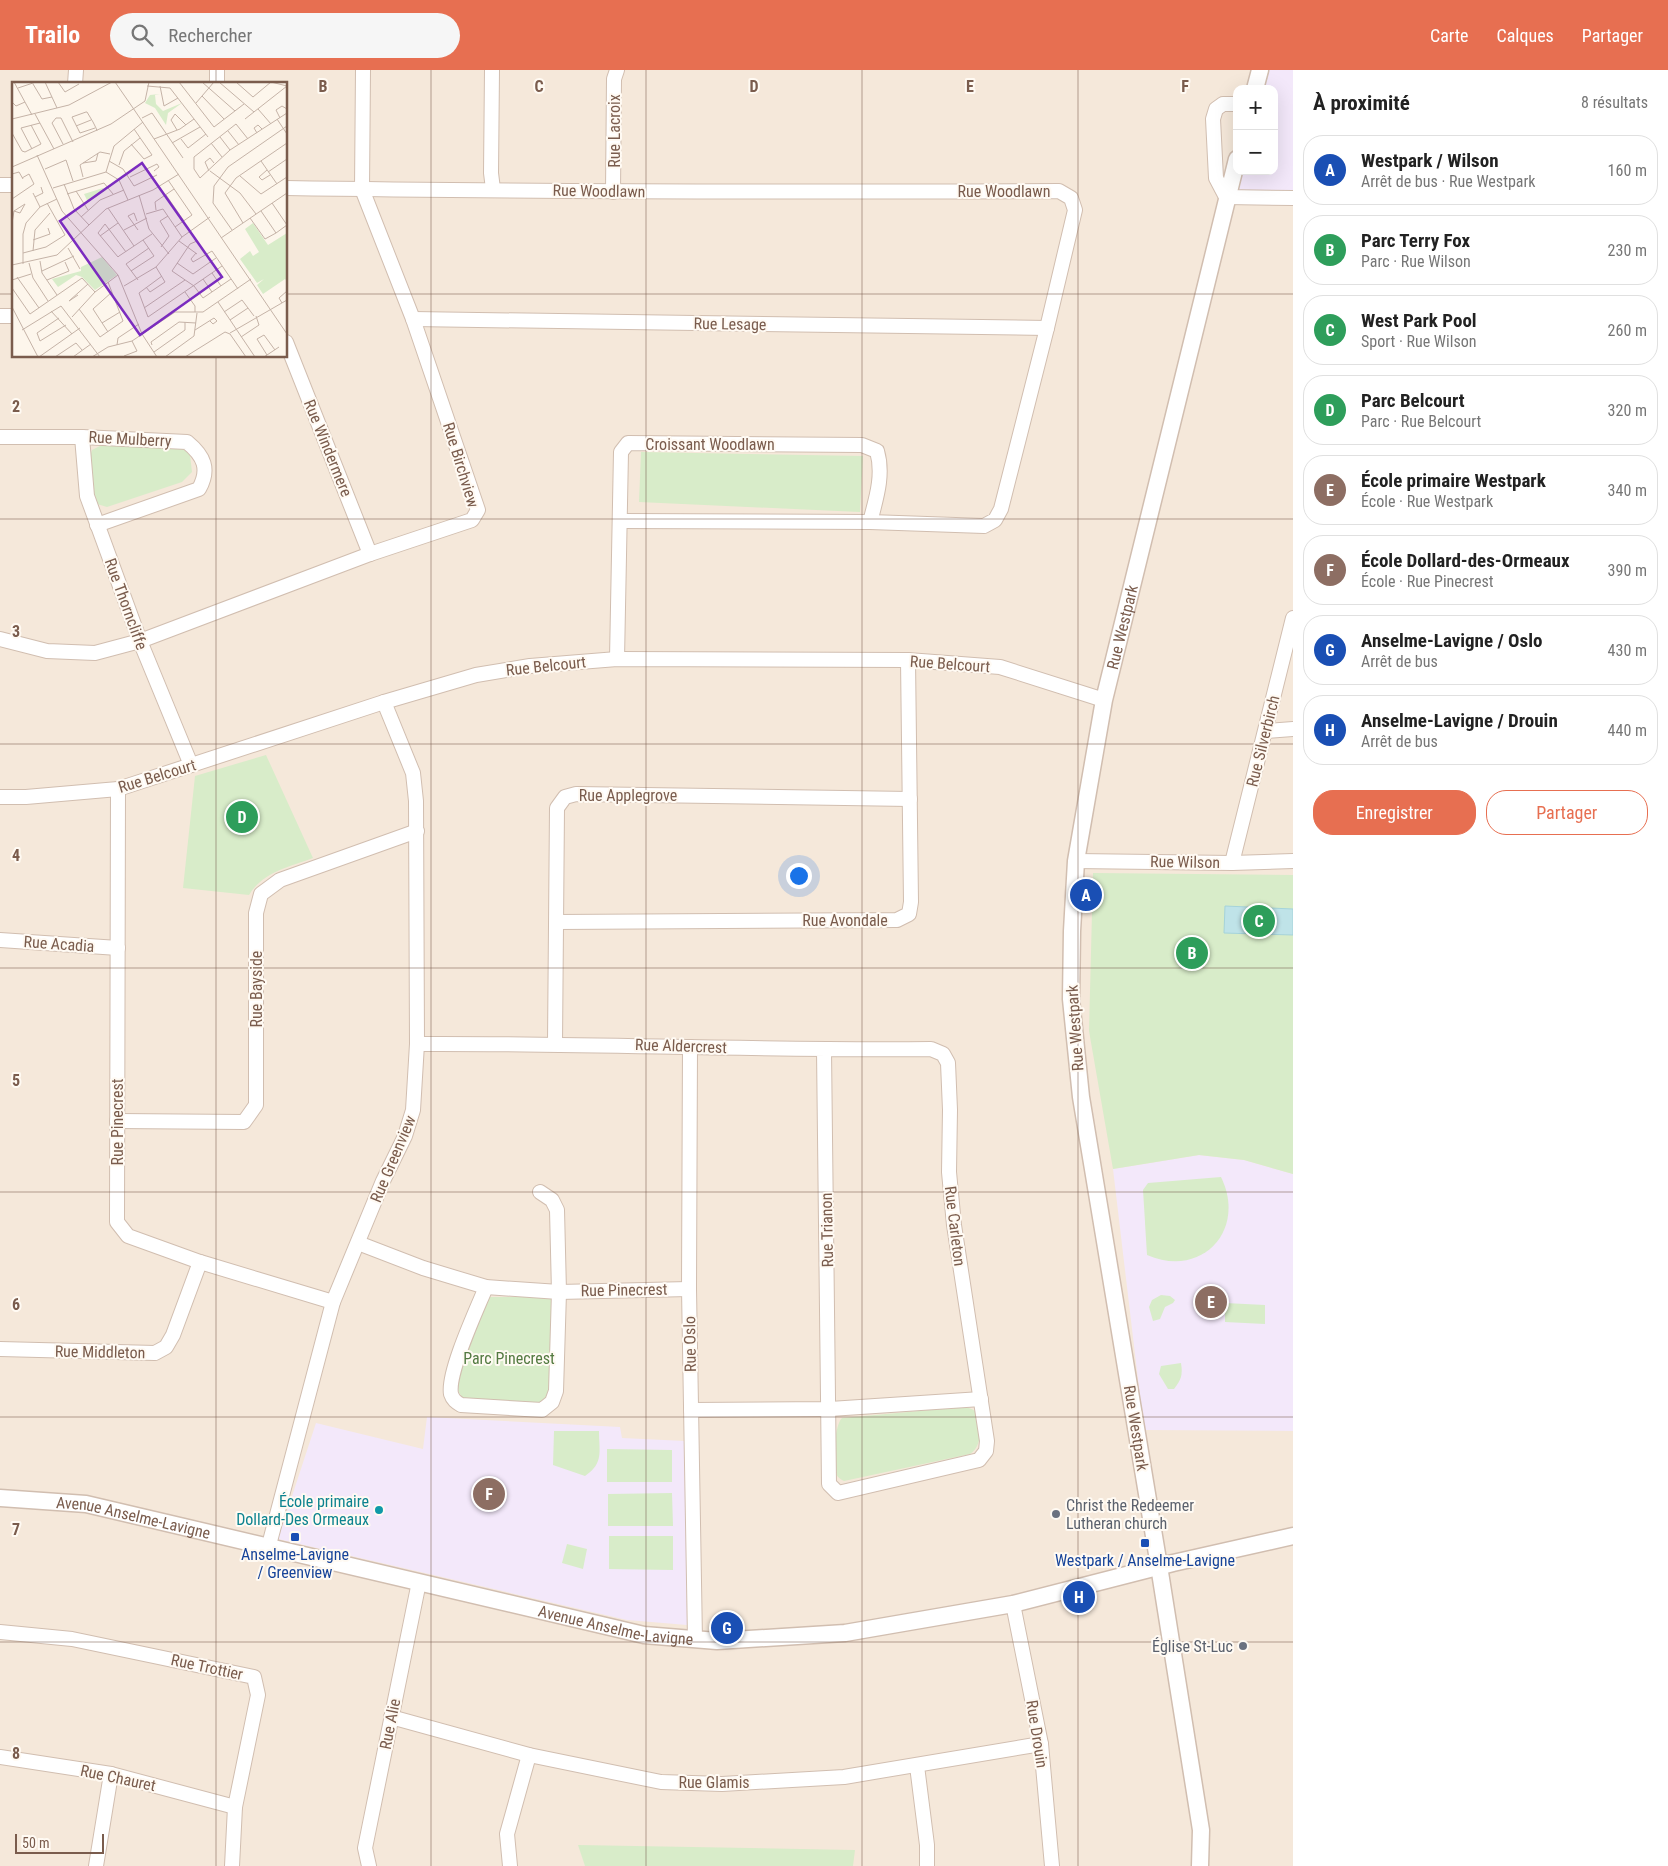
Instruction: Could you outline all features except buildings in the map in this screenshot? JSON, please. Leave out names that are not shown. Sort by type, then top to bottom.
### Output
[{"type":"street","name":"Rue Birchview","points":[[0,639],[47,651],[95,653],[140,641],[370,554],[472,520],[478,510],[413,319],[362,189],[363,70]]},
{"type":"street","points":[[492,70],[491,173],[493,189]]},
{"type":"street","name":"Rue Lacroix","points":[[613,192],[614,79],[617,70]]},
{"type":"street","points":[[1256,85],[1260,70]]},
{"type":"street","points":[[1233,104],[1223,104],[1216,109],[1213,119],[1216,178],[1226,197],[1293,198]]},
{"type":"street","name":"Rue Westpark","points":[[1200,1866],[1200,1830],[1159,1566],[1081,1097],[1071,1000],[1072,931],[1076,861],[1104,700],[1233,173]]},
{"type":"street","name":"Rue Woodlawn","points":[[288,188],[493,189],[613,192],[1059,191],[1071,198],[1075,210],[1047,328],[1000,509],[995,520],[984,526],[870,522],[621,521]]},
{"type":"street","name":"Rue Lesage","points":[[413,319],[1047,328]]},
{"type":"street","name":"Rue Windermere","points":[[288,347],[370,554]]},
{"type":"street","name":"Rue Mulberry","points":[[0,438],[82,437],[187,442],[196,450],[204,463],[205,479],[199,489],[97,524]]},
{"type":"street","name":"Rue Thorncliffe","points":[[82,437],[87,496],[140,641],[191,766]]},
{"type":"street","name":"Croissant Woodlawn","points":[[617,659],[622,452],[628,443],[862,445],[877,452],[880,463],[878,486],[870,522]]},
{"type":"street","name":"Rue Silverbirch","points":[[1232,863],[1293,618]]},
{"type":"street","name":"Rue Belcourt","points":[[0,797],[26,797],[118,789],[384,702],[476,675],[530,666],[617,659],[908,660],[1000,667],[1104,700]]},
{"type":"street","name":"Rue Avondale","points":[[556,922],[897,920],[909,914],[911,902],[908,660]]},
{"type":"street","name":"Rue Greenview","points":[[268,1546],[333,1302],[405,1136],[413,1110],[417,1044],[417,831],[413,773],[384,702]]},
{"type":"street","points":[[1266,731],[1293,729]]},
{"type":"street","name":"Rue Pinecrest","points":[[118,789],[117,1222],[128,1236],[200,1262],[333,1302]]},
{"type":"street","name":"Rue Applegrove","points":[[555,1043],[557,808],[565,797],[576,794],[910,799]]},
{"type":"street","name":"Rue Bayside","points":[[117,1121],[244,1122],[256,1105],[256,913],[262,894],[280,880],[417,831]]},
{"type":"street","name":"Rue Wilson","points":[[1076,861],[1232,863],[1293,861]]},
{"type":"street","name":"Rue Acadia","points":[[0,940],[118,948]]},
{"type":"street","name":"Rue Aldercrest","points":[[417,1044],[555,1043],[824,1050],[931,1049],[943,1054]]},
{"type":"street","name":"Rue Oslo","points":[[690,1047],[689,1289],[695,1640]]},
{"type":"street","name":"Rue Trianon","points":[[824,1050],[830,1409]]},
{"type":"street","name":"Rue Carleton","points":[[830,1409],[829,1484],[838,1493],[979,1460],[986,1452],[987,1441],[981,1398],[954,1225],[949,1172],[950,1110],[948,1063],[943,1054]]},
{"type":"street","name":"Rue Pinecrest","points":[[486,1287],[452,1374],[451,1393],[455,1401],[461,1405],[542,1410],[552,1402],[556,1391],[559,1292],[557,1210],[552,1200],[540,1192]]},
{"type":"street","name":"Rue Pinecrest","points":[[358,1243],[423,1268],[486,1287],[559,1292],[689,1289]]},
{"type":"street","name":"Rue Middleton","points":[[0,1349],[155,1353],[166,1347],[174,1336],[200,1262]]},
{"type":"street","points":[[691,1410],[830,1409],[981,1398]]},
{"type":"street","name":"Avenue Anselme-Lavigne","points":[[0,1498],[86,1504],[644,1635],[717,1642],[845,1633],[1013,1604],[1159,1566],[1293,1536]]},
{"type":"street","name":"Rue Alie","points":[[369,1866],[365,1848],[419,1582]]},
{"type":"street","name":"Rue Drouin","points":[[1013,1604],[1041,1744],[1052,1866]]},
{"type":"street","name":"Rue Trottier","points":[[0,1632],[72,1639],[254,1677],[258,1696],[235,1806],[232,1866]]},
{"type":"street","name":"Rue Glamis","points":[[391,1717],[529,1755],[661,1782],[722,1784],[844,1777],[1041,1744]]},
{"type":"street","points":[[510,1866],[507,1834],[529,1755]]},
{"type":"street","name":"Rue Chauret","points":[[0,1757],[111,1774],[235,1806]]},
{"type":"street","points":[[917,1766],[927,1845],[926,1866]]},
{"type":"street","points":[[96,1866],[111,1774]]},
{"type":"shaded area","points":[[0,70],[1293,70],[1293,1866],[0,1866]]},
{"type":"shaded area","points":[[1264,70],[1293,70],[1293,191],[1234,191],[1238,175],[1278,175],[1278,85],[1260,85]]},
{"type":"shaded area","points":[[1199,1155],[1244,1160],[1293,1174],[1293,1431],[1144,1430],[1113,1169]]},
{"type":"shaded area","points":[[427,1417],[620,1427],[622,1438],[685,1441],[687,1625],[627,1620],[278,1539],[316,1423],[423,1449]]},
{"type":"green space","points":[[102,445],[181,447],[190,455],[192,472],[182,482],[107,507],[97,504],[94,500],[90,456],[92,450]]},
{"type":"green space","points":[[641,452],[863,456],[860,512],[639,502]]},
{"type":"green space","points":[[266,755],[313,858],[277,871],[255,887],[249,895],[183,888],[195,776]]},
{"type":"green space","points":[[1093,873],[1293,875],[1293,1174],[1244,1160],[1199,1155],[1113,1169],[1089,1031]]},
{"type":"green space","points":[[1221,1177],[1228,1197],[1228,1215],[1224,1231],[1214,1245],[1201,1255],[1185,1260],[1167,1261],[1147,1255],[1143,1190],[1148,1183]]},
{"type":"green space","points":[[1161,1295],[1170,1296],[1175,1300],[1165,1307],[1160,1319],[1153,1321],[1149,1307],[1152,1300]]},
{"type":"green space","name":"Parc Pinecrest","points":[[485,1297],[552,1297],[552,1387],[548,1398],[540,1404],[463,1399],[457,1389],[459,1374]]},
{"type":"green space","points":[[1225,1303],[1265,1305],[1265,1324],[1225,1322]]},
{"type":"green space","points":[[1181,1363],[1182,1374],[1180,1380],[1174,1389],[1168,1389],[1159,1374],[1161,1366]]},
{"type":"green space","points":[[963,1407],[976,1412],[980,1424],[979,1441],[974,1451],[970,1454],[844,1481],[837,1476],[834,1461],[834,1444],[837,1428],[842,1418]]},
{"type":"green space","points":[[554,1431],[599,1431],[600,1451],[598,1462],[585,1476],[553,1465]]},
{"type":"green space","points":[[607,1449],[672,1450],[672,1482],[607,1482]]},
{"type":"green space","points":[[672,1493],[673,1526],[608,1526],[608,1494]]},
{"type":"green space","points":[[609,1536],[673,1536],[673,1570],[609,1569]]},
{"type":"green space","points":[[567,1544],[587,1549],[583,1569],[562,1563]]},
{"type":"green space","points":[[578,1845],[855,1850],[853,1866],[585,1866]]},
{"type":"water","points":[[1225,906],[1293,909],[1293,935],[1224,933]]},
{"type":"place","name":"Parc Belcourt","points":[[242,817]]},
{"type":"place","name":"Westpark / Wilson","points":[[1086,895]]},
{"type":"place","name":"West Park Pool","points":[[1259,921]]},
{"type":"place","name":"Parc Terry Fox","points":[[1192,953]]},
{"type":"place","name":"École primaire Westpark","points":[[1211,1302]]},
{"type":"place","name":"École Dollard-des-Ormeaux","points":[[489,1494]]},
{"type":"place","name":"École primaire Dollard-Des Ormeaux","points":[[379,1510]]},
{"type":"place","name":"Christ the Redeemer Lutheran church","points":[[1056,1514]]},
{"type":"place","name":"Anselme-Lavigne / Greenview","points":[[295,1537]]},
{"type":"place","name":"Westpark / Anselme-Lavigne","points":[[1145,1543]]},
{"type":"place","name":"Anselme-Lavigne / Drouin","points":[[1079,1597]]},
{"type":"place","name":"Anselme-Lavigne / Oslo","points":[[727,1628]]},
{"type":"place","name":"Église St-Luc","points":[[1243,1646]]}]
